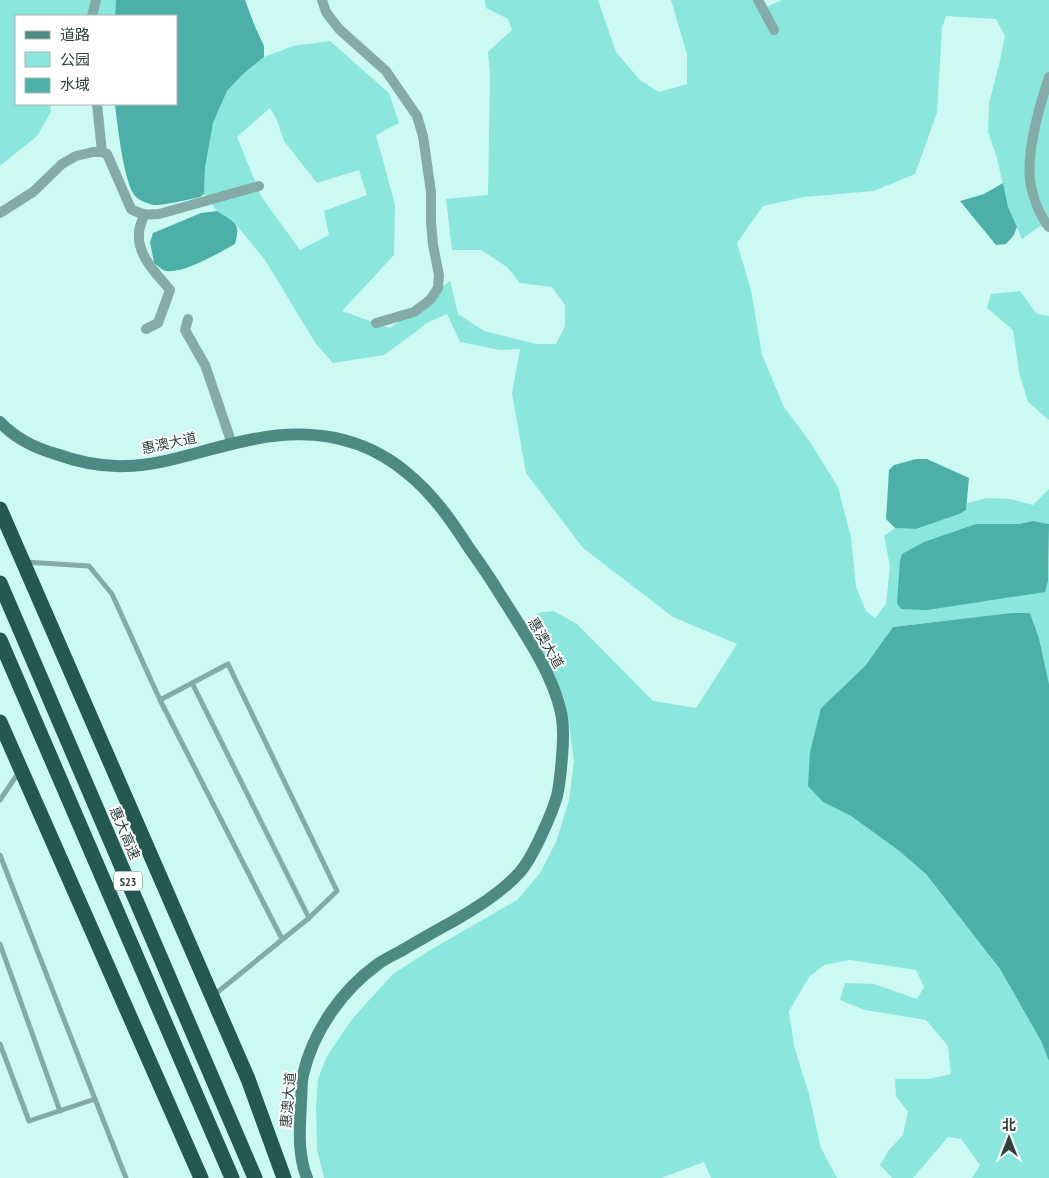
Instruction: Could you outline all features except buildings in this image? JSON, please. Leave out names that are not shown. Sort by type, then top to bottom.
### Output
[{"type":"highway","points":[[0,509],[248,1079],[284,1178]]},
{"type":"highway","name":"惠大高速","points":[[0,584],[255,1178]]},
{"type":"highway","name":"S23","points":[[0,640],[232,1178]]},
{"type":"highway","points":[[0,722],[201,1178]]},
{"type":"street","points":[[92,15],[96,0]]},
{"type":"street","points":[[322,0],[326,12],[339,29],[386,71],[417,116],[423,136],[431,192],[431,222],[439,275],[438,288],[430,300],[414,312],[376,323]]},
{"type":"street","points":[[758,0],[774,30]]},
{"type":"street","points":[[1049,77],[1038,110],[1031,155],[1030,180],[1034,199],[1049,227]]},
{"type":"street","points":[[97,105],[102,152]]},
{"type":"street","points":[[0,214],[32,192],[62,164],[76,156],[93,152],[107,154],[131,209],[144,215],[159,214],[259,186]]},
{"type":"street","points":[[144,215],[138,231],[140,252],[170,290],[158,323],[146,329]]},
{"type":"street","points":[[188,319],[185,330],[205,366],[232,444]]},
{"type":"street","name":"惠澳大道","points":[[0,422],[5,428],[30,444],[76,461],[127,466],[157,463],[232,444],[280,435],[324,436],[346,440],[366,448],[390,460],[408,473],[444,510],[493,583],[538,657],[558,700],[563,719],[563,747],[561,773],[556,798],[534,849],[521,871],[485,901],[378,964],[344,996],[332,1010],[317,1034],[302,1078],[299,1148],[302,1167],[307,1178]]},
{"type":"lane","points":[[24,562],[89,566],[112,594],[160,700],[282,939]]},
{"type":"lane","points":[[160,700],[228,664],[337,891],[309,918],[212,997]]},
{"type":"lane","points":[[192,683],[309,918]]},
{"type":"lane","points":[[0,800],[21,770]]},
{"type":"lane","points":[[0,855],[126,1178]]},
{"type":"lane","points":[[0,944],[60,1111]]},
{"type":"lane","points":[[0,1044],[29,1121],[95,1099]]},
{"type":"green space","points":[[0,0],[116,0],[115,15],[15,15],[15,105],[50,105],[51,112],[37,136],[0,166]]},
{"type":"green space","points":[[485,0],[598,0],[616,52],[640,80],[659,92],[687,84],[687,54],[671,0],[755,0],[760,10],[782,0],[1049,0],[1049,230],[1040,226],[1022,239],[1008,207],[997,158],[988,132],[989,103],[1005,36],[996,19],[946,16],[942,28],[937,113],[915,174],[874,191],[804,197],[763,206],[737,243],[751,290],[762,355],[784,407],[810,442],[838,487],[851,537],[856,587],[866,611],[875,618],[886,604],[890,566],[884,536],[895,528],[917,529],[966,510],[967,503],[987,498],[1010,499],[1033,505],[1049,489],[1049,524],[1033,521],[1019,524],[1048,581],[1049,556],[1049,684],[1039,638],[1030,613],[1011,613],[893,627],[865,666],[821,708],[823,802],[851,816],[898,850],[926,874],[1000,969],[1041,1041],[1049,1061],[1049,1178],[972,1178],[980,1165],[961,1139],[948,1137],[913,1178],[892,1178],[880,1165],[889,1150],[903,1135],[908,1112],[896,1096],[895,1079],[929,1079],[951,1074],[948,1046],[926,1020],[865,1010],[840,1000],[845,983],[874,984],[917,999],[924,987],[916,970],[850,960],[824,965],[809,977],[789,1011],[794,1046],[809,1094],[821,1148],[837,1178],[711,1178],[704,1162],[661,1178],[324,1178],[317,1150],[316,1107],[318,1079],[327,1056],[352,1019],[393,974],[517,900],[540,873],[556,842],[569,800],[574,761],[564,698],[535,639],[533,622],[538,613],[553,611],[576,623],[653,701],[696,708],[737,644],[673,617],[583,548],[526,473],[512,393],[520,349],[500,350],[460,342],[447,314],[429,322],[384,355],[333,363],[316,344],[265,260],[234,222],[217,211],[204,194],[205,168],[213,123],[227,91],[243,74],[264,57],[293,46],[330,41],[389,93],[399,123],[376,135],[395,205],[394,255],[342,311],[390,328],[450,281],[458,314],[484,331],[536,344],[556,344],[565,326],[565,305],[552,287],[520,283],[507,267],[481,250],[452,250],[446,199],[488,195],[490,75],[488,52],[512,30],[508,19],[486,8]],"holes":[[[270,108],[277,120],[284,141],[317,183],[359,170],[367,195],[324,211],[329,235],[300,250],[261,196],[237,137]]]},
{"type":"green space","points":[[1020,291],[1037,314],[1049,316],[1049,420],[1028,402],[1019,372],[1013,330],[987,308],[991,294]]},
{"type":"water","points":[[116,0],[245,0],[264,46],[264,57],[243,74],[227,91],[213,123],[205,168],[204,194],[200,197],[154,205],[136,197],[132,191],[122,153],[115,105],[178,105],[178,15],[115,15]]},
{"type":"water","points":[[1003,183],[1008,207],[1017,227],[1014,235],[1006,244],[996,245],[960,201],[984,194]]},
{"type":"water","points":[[217,211],[235,223],[237,236],[235,244],[199,263],[179,270],[163,270],[154,263],[150,242],[153,233],[201,213]]},
{"type":"water","points":[[916,459],[927,459],[969,478],[966,510],[916,529],[895,528],[886,519],[889,470],[894,465]]},
{"type":"water","points":[[1033,521],[1049,524],[1048,581],[1045,592],[927,610],[901,609],[897,603],[902,554],[924,542],[976,524],[1019,524]]},
{"type":"water","points":[[1011,613],[1030,613],[1039,638],[1049,684],[1049,1061],[1041,1041],[1000,969],[926,874],[898,850],[851,816],[823,802],[808,786],[810,752],[821,708],[865,666],[893,627]]}]
